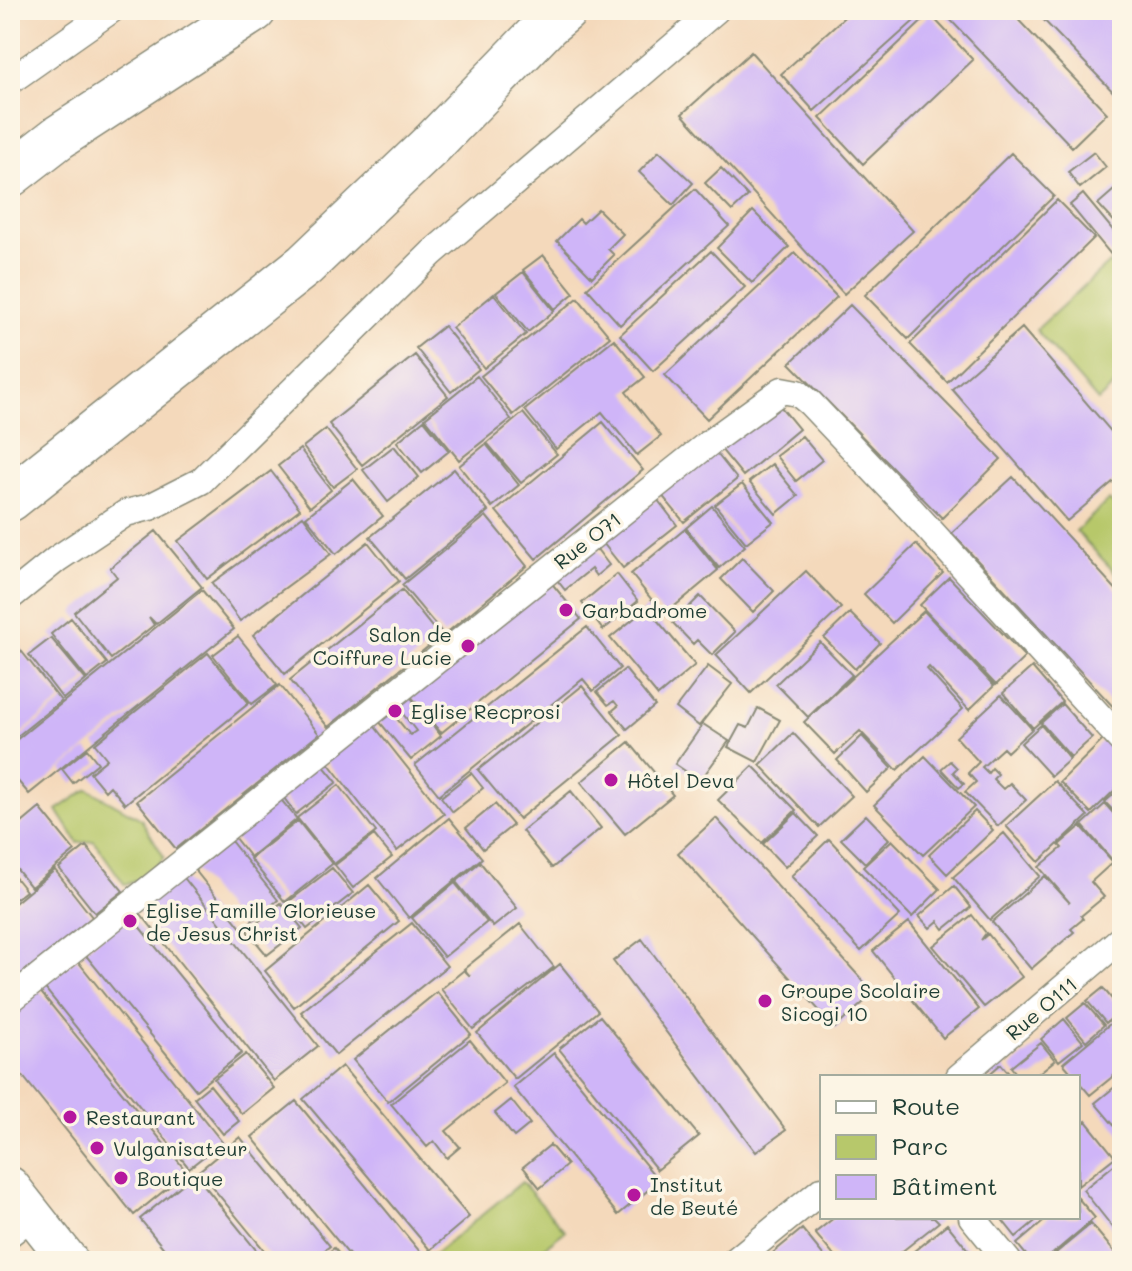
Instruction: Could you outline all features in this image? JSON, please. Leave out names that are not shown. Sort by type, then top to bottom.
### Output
[{"type":"highway","points":[[10,175],[59,137],[254,10]]},
{"type":"highway","points":[[10,499],[305,265],[433,143],[565,10]]},
{"type":"main road","points":[[18,1211],[69,1261]]},
{"type":"street","points":[[10,81],[111,10]]},
{"type":"street","points":[[10,597],[67,552],[126,513],[150,507],[201,481],[432,253],[716,10]]},
{"type":"street","name":"Rue O71","points":[[10,1000],[709,443],[782,390],[798,393],[810,403],[1122,741]]},
{"type":"street","name":"Rue O111","points":[[961,1075],[1122,938]]},
{"type":"street","points":[[735,1261],[820,1192]]},
{"type":"street","points":[[974,1219],[1008,1261]]},
{"type":"green space","points":[[1109,263],[1122,277],[1122,378],[1098,401],[1036,330]]},
{"type":"green space","points":[[1109,500],[1122,513],[1122,580],[1076,531]]},
{"type":"green space","points":[[88,789],[141,819],[164,857],[148,876],[125,885],[94,841],[78,843],[57,810]]},
{"type":"green space","points":[[522,1182],[565,1231],[527,1261],[426,1261]]},
{"type":"building","points":[[852,10],[924,12],[814,111],[781,74]]},
{"type":"building","points":[[941,10],[1009,10],[1107,113],[1072,147]]},
{"type":"building","points":[[1034,10],[1122,10],[1122,101]]},
{"type":"building","points":[[930,14],[973,60],[863,164],[820,118]]},
{"type":"building","points":[[751,52],[913,231],[844,294],[682,114]]},
{"type":"building","points":[[659,151],[693,183],[673,205],[639,172]]},
{"type":"building","points":[[1094,152],[1106,167],[1080,188],[1068,172]]},
{"type":"building","points":[[1011,153],[1054,196],[908,339],[865,295]]},
{"type":"building","points":[[721,168],[748,196],[732,211],[705,183]]},
{"type":"building","points":[[1122,183],[1122,230],[1098,204]]},
{"type":"building","points":[[695,189],[729,226],[620,325],[587,288]]},
{"type":"building","points":[[1083,194],[1122,241],[1122,268],[1070,205]]},
{"type":"building","points":[[1057,200],[1094,238],[947,382],[910,344]]},
{"type":"building","points":[[598,209],[623,234],[608,249],[614,255],[592,277],[557,241],[579,219],[583,223]]},
{"type":"building","points":[[753,211],[789,247],[752,283],[717,248]]},
{"type":"building","points":[[711,251],[745,287],[653,371],[620,335]]},
{"type":"building","points":[[795,253],[837,297],[707,419],[665,375]]},
{"type":"building","points":[[543,255],[574,293],[555,309],[523,270]]},
{"type":"building","points":[[523,272],[554,311],[528,332],[496,293]]},
{"type":"building","points":[[494,294],[526,334],[484,368],[452,328]]},
{"type":"building","points":[[578,298],[610,337],[513,415],[481,376]]},
{"type":"building","points":[[850,305],[1001,459],[942,518],[790,363]]},
{"type":"building","points":[[444,326],[479,369],[451,392],[416,348]]},
{"type":"building","points":[[1022,328],[1122,444],[1122,474],[1067,521],[952,389]]},
{"type":"building","points":[[614,339],[645,377],[626,392],[661,436],[637,455],[602,412],[556,449],[525,410]]},
{"type":"building","points":[[415,355],[448,396],[362,465],[329,424]]},
{"type":"building","points":[[477,376],[511,419],[459,460],[425,418]]},
{"type":"building","points":[[776,401],[799,429],[743,476],[720,448]]},
{"type":"building","points":[[523,413],[557,454],[521,483],[487,443]]},
{"type":"building","points":[[424,420],[449,451],[422,473],[397,442]]},
{"type":"building","points":[[603,422],[643,470],[536,559],[496,511]]},
{"type":"building","points":[[326,429],[357,469],[333,487],[303,447]]},
{"type":"building","points":[[802,436],[822,460],[796,481],[776,456]]},
{"type":"building","points":[[486,444],[519,485],[492,507],[459,466]]},
{"type":"building","points":[[394,446],[419,477],[388,502],[363,470]]},
{"type":"building","points":[[300,449],[331,490],[310,507],[278,466]]},
{"type":"building","points":[[714,450],[737,479],[684,522],[660,493]]},
{"type":"building","points":[[772,464],[798,496],[776,514],[749,482]]},
{"type":"building","points":[[454,469],[488,511],[405,579],[370,537]]},
{"type":"building","points":[[271,471],[300,509],[207,579],[178,541]]},
{"type":"building","points":[[1013,477],[1122,596],[1122,709],[1118,712],[952,533]]},
{"type":"building","points":[[353,479],[383,516],[336,554],[306,517]]},
{"type":"building","points":[[742,484],[773,522],[746,543],[715,505]]},
{"type":"building","points":[[657,499],[677,525],[623,568],[603,543]]},
{"type":"building","points":[[712,506],[745,546],[719,568],[686,528]]},
{"type":"building","points":[[303,516],[331,554],[240,621],[212,583]]},
{"type":"building","points":[[486,516],[527,566],[444,635],[402,585]]},
{"type":"building","points":[[685,529],[718,570],[664,615],[631,574]]},
{"type":"building","points":[[156,531],[202,587],[156,624],[149,617],[154,625],[111,659],[74,612],[117,577],[110,568]]},
{"type":"building","points":[[590,540],[609,565],[596,576],[591,569],[565,590],[550,571]]},
{"type":"building","points":[[368,542],[399,581],[285,674],[253,635]]},
{"type":"building","points":[[916,544],[943,573],[892,623],[864,594]]},
{"type":"building","points":[[742,558],[774,591],[753,612],[721,579]]},
{"type":"building","points":[[806,571],[841,608],[751,693],[716,655]]},
{"type":"building","points":[[617,574],[638,601],[603,630],[582,603]]},
{"type":"building","points":[[545,575],[581,619],[441,733],[405,689]]},
{"type":"building","points":[[949,577],[1025,657],[996,685],[920,605]]},
{"type":"building","points":[[202,590],[234,629],[29,794],[10,772],[10,745]]},
{"type":"building","points":[[402,590],[440,637],[328,727],[290,680]]},
{"type":"building","points":[[700,596],[735,632],[712,655],[697,640],[693,644],[673,623]]},
{"type":"building","points":[[647,608],[695,665],[658,696],[610,638]]},
{"type":"building","points":[[924,611],[994,686],[969,710],[929,667],[927,669],[963,709],[897,770],[860,731],[835,754],[804,722]]},
{"type":"building","points":[[850,613],[880,643],[855,669],[824,638]]},
{"type":"building","points":[[71,618],[107,663],[87,679],[51,634]]},
{"type":"building","points":[[587,627],[620,668],[593,691],[583,679],[439,795],[415,765]]},
{"type":"building","points":[[238,636],[277,685],[252,704],[213,655]]},
{"type":"building","points":[[51,638],[86,680],[63,699],[29,655]]},
{"type":"building","points":[[820,642],[852,675],[808,717],[776,684]]},
{"type":"building","points":[[15,643],[61,701],[10,742],[10,647]]},
{"type":"building","points":[[208,653],[249,703],[125,804],[110,786],[105,791],[90,773],[107,759],[95,744]]},
{"type":"building","points":[[708,666],[732,684],[699,726],[676,708]]},
{"type":"building","points":[[1032,667],[1062,702],[1033,728],[1003,693]]},
{"type":"building","points":[[625,669],[655,706],[627,729],[612,711],[618,706],[614,701],[608,705],[597,692]]},
{"type":"building","points":[[280,685],[319,734],[176,849],[137,801]]},
{"type":"building","points":[[582,686],[622,735],[519,819],[478,770]]},
{"type":"building","points":[[404,689],[441,736],[411,760],[373,714]],"holes":[[[403,714],[416,731],[410,735],[397,719]]]},
{"type":"building","points":[[1001,695],[1032,729],[1007,752],[1003,748],[982,767],[988,773],[992,768],[998,774],[993,779],[1003,789],[1010,783],[1026,800],[998,826],[965,792],[976,782],[968,773],[979,762],[956,737]]},
{"type":"building","points":[[1062,704],[1092,738],[1071,757],[1041,723]]},
{"type":"building","points":[[758,708],[780,720],[757,762],[728,747],[740,725],[748,728]]},
{"type":"building","points":[[368,718],[444,814],[397,851],[322,755]]},
{"type":"building","points":[[703,724],[729,741],[700,781],[675,764]]},
{"type":"building","points":[[1041,725],[1070,759],[1051,776],[1021,743]]},
{"type":"building","points":[[793,733],[852,796],[819,827],[760,765]]},
{"type":"building","points":[[862,736],[892,768],[866,792],[837,760]]},
{"type":"building","points":[[1104,739],[1122,758],[1122,783],[1091,813],[1060,782]]},
{"type":"building","points":[[629,742],[673,795],[625,834],[581,782]]},
{"type":"building","points":[[87,749],[98,763],[73,783],[62,769]]},
{"type":"building","points":[[925,756],[974,807],[923,855],[874,805]]},
{"type":"building","points":[[318,759],[337,782],[296,814],[278,790]]},
{"type":"building","points":[[950,761],[957,768],[953,772],[964,784],[959,788],[941,769]]},
{"type":"building","points":[[753,766],[796,810],[762,843],[718,800]]},
{"type":"building","points":[[471,773],[483,788],[453,812],[441,797]]},
{"type":"building","points":[[1055,781],[1088,816],[1039,862],[1006,826]]},
{"type":"building","points":[[339,785],[376,832],[334,864],[297,818]]},
{"type":"building","points":[[1122,787],[1122,820],[1105,802]]},
{"type":"building","points":[[571,791],[601,828],[552,868],[522,831]]},
{"type":"building","points":[[278,796],[297,819],[250,857],[231,833]]},
{"type":"building","points":[[495,804],[513,825],[483,849],[466,828]]},
{"type":"building","points":[[1105,804],[1122,823],[1122,853],[1113,861],[1082,825]]},
{"type":"building","points":[[40,808],[75,851],[31,887],[10,861],[10,833]]},
{"type":"building","points":[[975,811],[993,830],[947,874],[929,855]]},
{"type":"building","points":[[796,813],[818,836],[785,867],[763,844]]},
{"type":"building","points":[[866,815],[889,839],[865,863],[841,839]]},
{"type":"building","points":[[449,818],[482,858],[409,918],[377,878]]},
{"type":"building","points":[[716,818],[874,993],[835,1028],[678,853]]},
{"type":"building","points":[[298,821],[332,864],[285,902],[250,859]]},
{"type":"building","points":[[1081,826],[1113,862],[1091,882],[1104,897],[1081,916],[1083,919],[1071,929],[1074,932],[1031,969],[992,922],[1045,876],[1070,903],[1039,867],[1062,848],[1059,845]]},
{"type":"building","points":[[1004,833],[1040,876],[990,920],[953,877]]},
{"type":"building","points":[[374,835],[392,857],[353,888],[335,865]]},
{"type":"building","points":[[829,839],[900,915],[861,951],[791,876]]},
{"type":"building","points":[[892,840],[940,889],[912,917],[863,867]]},
{"type":"building","points":[[231,841],[278,900],[242,929],[195,870]]},
{"type":"building","points":[[86,846],[123,891],[95,913],[59,868]]},
{"type":"building","points":[[480,862],[517,908],[493,927],[456,882]]},
{"type":"building","points":[[332,868],[353,893],[307,929],[287,903]]},
{"type":"building","points":[[55,870],[92,917],[10,983],[10,907]]},
{"type":"building","points":[[10,871],[26,891],[10,903]]},
{"type":"building","points":[[181,874],[318,1046],[274,1081],[137,909]]},
{"type":"building","points":[[455,883],[487,922],[444,957],[412,918]]},
{"type":"building","points":[[369,885],[399,921],[294,1007],[265,971]]},
{"type":"building","points":[[954,886],[971,907],[944,929],[938,921],[930,928],[919,916]]},
{"type":"building","points":[[281,903],[302,928],[267,955],[247,931]]},
{"type":"building","points":[[129,914],[242,1053],[196,1090],[83,952]]},
{"type":"building","points":[[972,915],[986,933],[981,940],[988,934],[1022,977],[984,1007],[933,946]]},
{"type":"building","points":[[909,922],[979,1009],[943,1038],[873,951]]},
{"type":"building","points":[[412,923],[447,966],[336,1055],[301,1012]]},
{"type":"building","points":[[520,924],[554,967],[473,1029],[441,989],[464,970],[470,976],[464,969]]},
{"type":"building","points":[[642,939],[786,1130],[756,1152],[613,961]]},
{"type":"building","points":[[76,959],[222,1142],[189,1168],[43,986]]},
{"type":"building","points":[[560,964],[598,1011],[515,1079],[477,1033]]},
{"type":"building","points":[[1103,988],[1121,1010],[1106,1023],[1087,1001]]},
{"type":"building","points":[[39,990],[187,1172],[134,1215],[10,1060],[10,1013]]},
{"type":"building","points":[[437,992],[471,1034],[388,1102],[353,1060]]},
{"type":"building","points":[[1085,1003],[1104,1025],[1086,1041],[1067,1018]]},
{"type":"building","points":[[1122,1014],[1122,1069],[1090,1095],[1080,1083],[1080,1075],[1073,1075],[1063,1063]]},
{"type":"building","points":[[600,1016],[699,1136],[657,1170],[559,1049]]},
{"type":"building","points":[[1064,1019],[1083,1042],[1059,1061],[1041,1039]]},
{"type":"building","points":[[470,1040],[505,1083],[446,1131],[460,1147],[447,1158],[434,1141],[427,1147],[391,1104]]},
{"type":"building","points":[[1041,1043],[1055,1060],[1036,1075],[1017,1075],[1011,1067]]},
{"type":"building","points":[[554,1053],[659,1181],[618,1215],[513,1087]]},
{"type":"building","points":[[246,1054],[274,1088],[242,1114],[214,1079]]},
{"type":"building","points":[[1001,1064],[1010,1075],[988,1075]]},
{"type":"building","points":[[342,1066],[469,1217],[430,1250],[303,1099]]},
{"type":"building","points":[[1122,1081],[1122,1135],[1095,1103]]},
{"type":"building","points":[[210,1085],[239,1121],[223,1134],[194,1098]]},
{"type":"building","points":[[511,1100],[530,1124],[514,1137],[495,1113]]},
{"type":"building","points":[[296,1101],[421,1253],[411,1261],[354,1261],[252,1137]]},
{"type":"building","points":[[1086,1121],[1115,1157],[1080,1184],[1080,1126]]},
{"type":"building","points":[[240,1137],[330,1246],[311,1261],[273,1261],[199,1171]]},
{"type":"building","points":[[550,1145],[567,1165],[540,1188],[523,1167]]},
{"type":"building","points":[[1120,1160],[1122,1163],[1122,1239],[1083,1190]]},
{"type":"building","points":[[195,1174],[265,1261],[174,1261],[140,1219]]},
{"type":"building","points":[[1080,1200],[1095,1218],[1044,1261],[1031,1261],[1017,1244],[1047,1219],[1080,1219]]},
{"type":"building","points":[[832,1219],[936,1219],[939,1222],[890,1261],[838,1261],[815,1233]]},
{"type":"building","points":[[1002,1219],[1038,1219],[1016,1237]]},
{"type":"building","points":[[947,1224],[977,1261],[902,1261]]},
{"type":"building","points":[[1091,1224],[1122,1261],[1062,1261],[1056,1253]]},
{"type":"building","points":[[802,1229],[828,1261],[763,1261]]},
{"type":"building","points":[[334,1248],[345,1261],[318,1261]]},
{"type":"place","name":"Garbadrome","points":[[566,610]]},
{"type":"place","name":"Salon de Coiffure Lucie","points":[[468,646]]},
{"type":"place","name":"Eglise Recprosi","points":[[395,711]]},
{"type":"place","name":"Hôtel Deva","points":[[611,780]]},
{"type":"place","name":"Eglise Famille Glorieuse de Jesus Christ","points":[[130,921]]},
{"type":"place","name":"Groupe Scolaire Sicogi 10","points":[[765,1001]]},
{"type":"place","name":"Restaurant","points":[[70,1117]]},
{"type":"place","name":"Vulganisateur","points":[[97,1148]]},
{"type":"place","name":"Boutique","points":[[121,1178]]},
{"type":"place","name":"Institut de Beuté","points":[[634,1195]]}]
